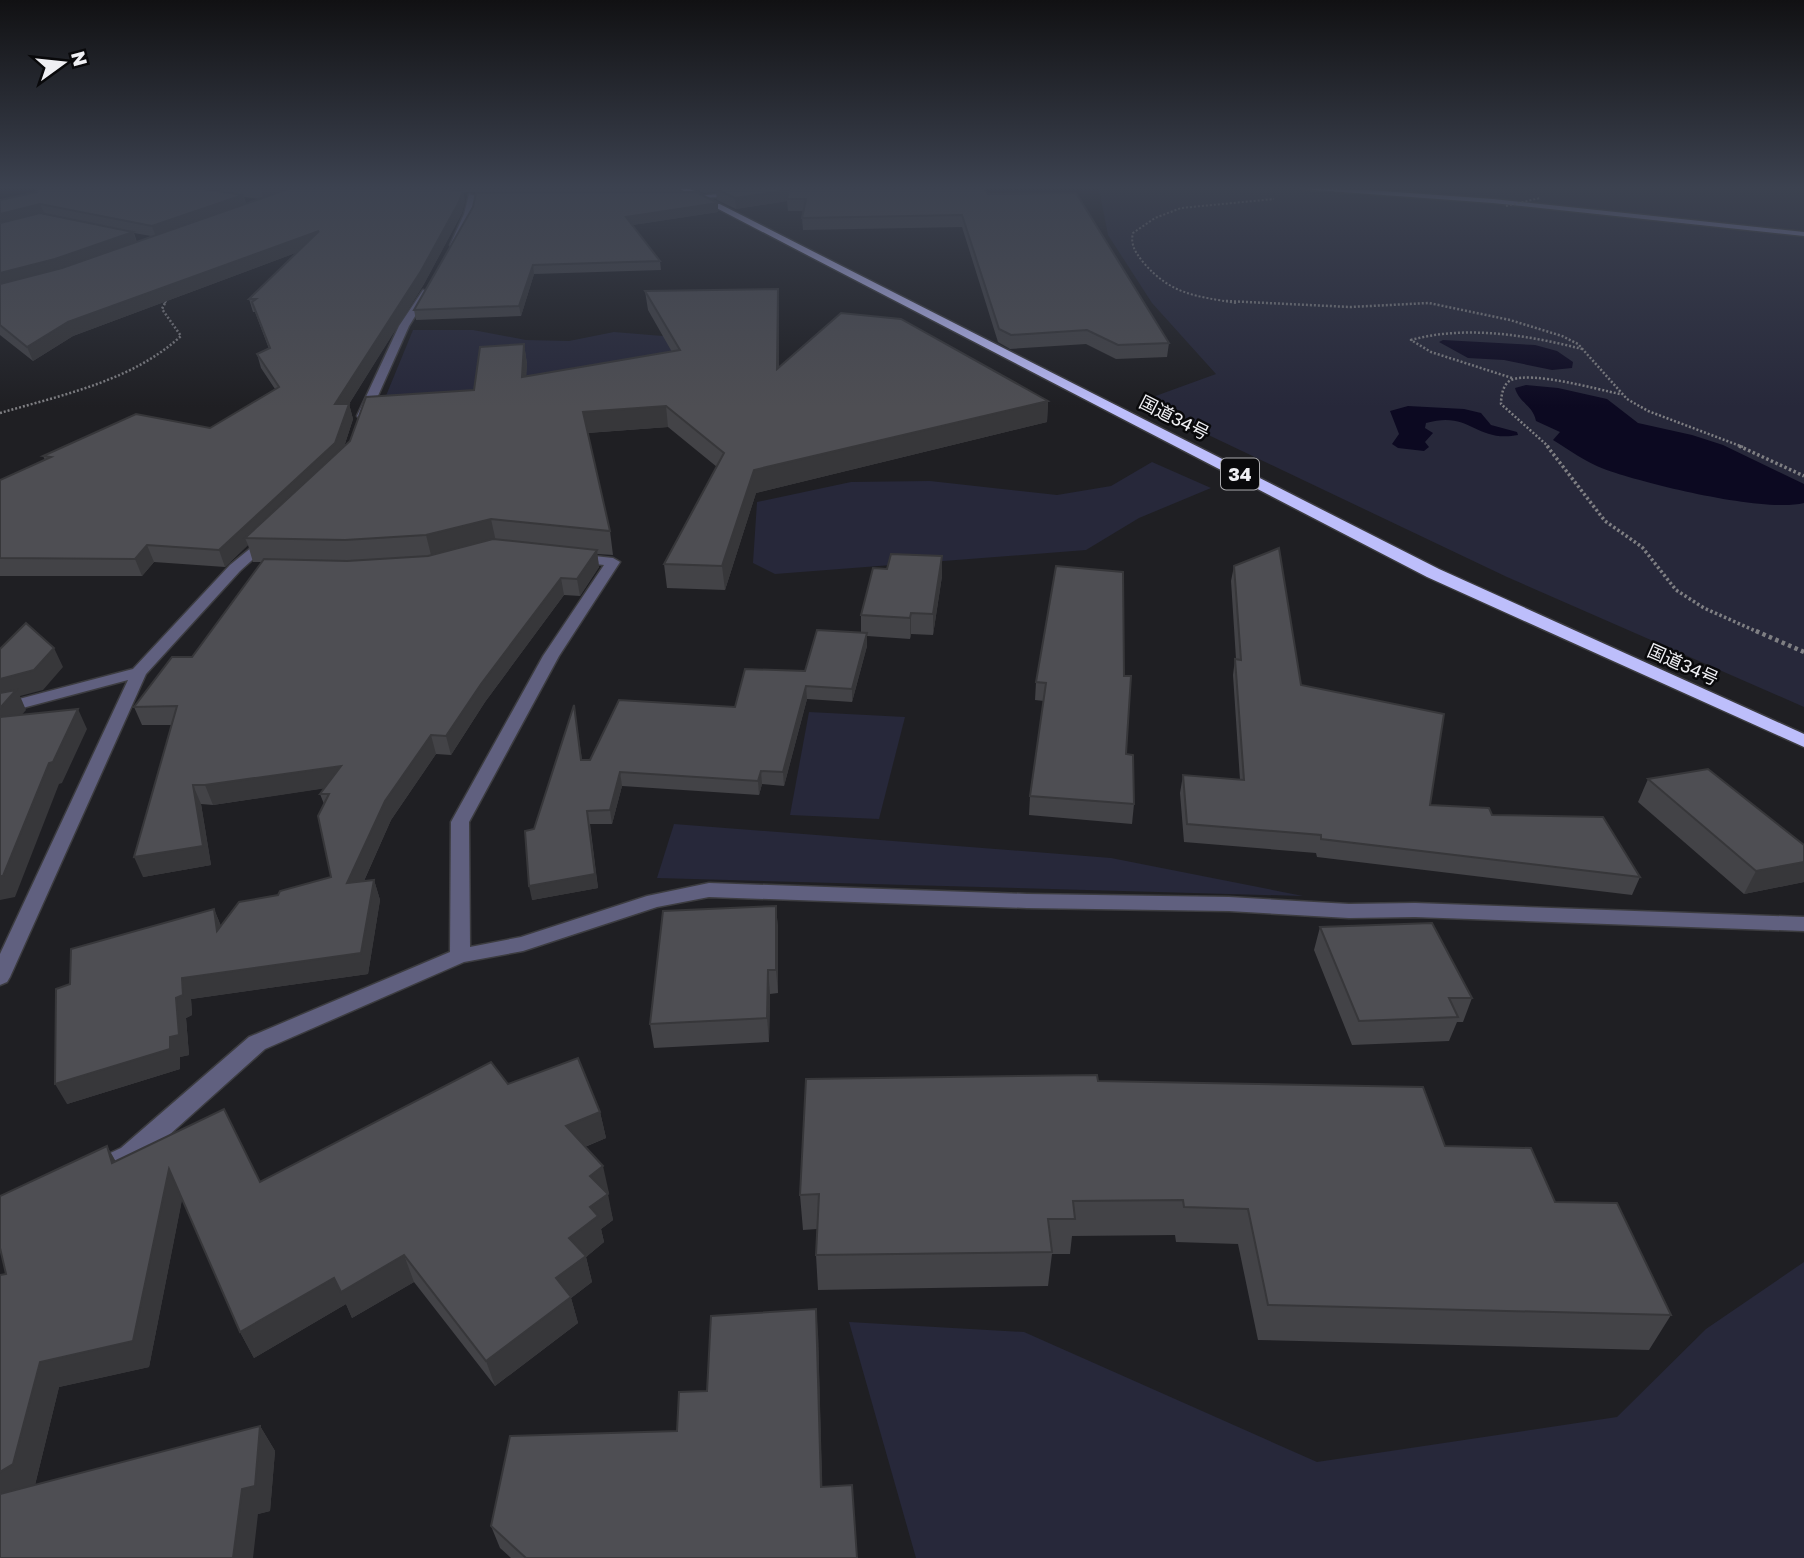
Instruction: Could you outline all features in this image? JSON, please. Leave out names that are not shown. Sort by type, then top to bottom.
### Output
[{"type":"highway","name":"国道34号","points":[[827,262],[1433,573],[1804,741]]},
{"type":"street","points":[[356,435],[365,409],[404,326],[430,285]]},
{"type":"street","points":[[0,977],[139,672],[235,568],[275,532]]},
{"type":"street","points":[[460,956],[460,822],[551,656],[613,562],[561,556]]},
{"type":"street","points":[[235,568],[261,569]]},
{"type":"street","points":[[0,709],[139,672]]},
{"type":"street","points":[[83,1177],[130,1155],[257,1042],[460,956],[523,944],[654,901],[709,890],[1027,901],[1229,904],[1349,911],[1415,910],[1804,924]]},
{"type":"path","points":[[1143,262],[1158,280],[1177,290],[1204,297],[1238,303],[1350,307],[1429,303],[1510,320],[1562,336],[1583,349],[1622,394],[1647,411],[1740,446],[1804,476]]},
{"type":"path","points":[[0,412],[99,383],[172,348],[181,336],[162,309],[170,290]]},
{"type":"path","points":[[1583,349],[1535,337],[1436,333],[1412,340],[1431,352],[1513,379],[1548,379],[1622,394]]},
{"type":"path","points":[[1513,379],[1507,383],[1501,396],[1501,404],[1550,449],[1605,521],[1642,547],[1676,590],[1704,608],[1804,652]]},
{"type":"shaded area","points":[[1125,262],[1804,262],[1804,707],[1507,577],[1139,402],[1216,374],[1152,303]]},
{"type":"shaded area","points":[[413,330],[473,330],[526,340],[569,341],[614,332],[687,338],[689,359],[619,384],[383,403]]},
{"type":"shaded area","points":[[1443,340],[1535,345],[1557,351],[1573,362],[1572,368],[1552,370],[1504,360],[1468,358],[1439,342]]},
{"type":"shaded area","points":[[1526,385],[1558,388],[1607,399],[1638,423],[1723,445],[1804,484],[1804,503],[1786,505],[1734,501],[1675,489],[1604,469],[1553,440],[1560,432],[1536,421],[1532,411],[1517,393],[1515,388]]},
{"type":"shaded area","points":[[1408,406],[1464,409],[1481,413],[1491,425],[1517,432],[1518,435],[1492,435],[1464,423],[1441,420],[1426,423],[1425,428],[1433,433],[1425,442],[1429,447],[1424,451],[1398,448],[1392,444],[1399,434],[1390,411]]},
{"type":"shaded area","points":[[1152,462],[1211,488],[1139,518],[1086,550],[775,574],[753,563],[757,502],[851,482],[930,481],[1057,495],[1111,486]]},
{"type":"shaded area","points":[[809,712],[905,717],[879,819],[790,815]]},
{"type":"shaded area","points":[[674,824],[1111,858],[1303,896],[657,878]]},
{"type":"shaded area","points":[[1804,1262],[1804,1558],[916,1558],[849,1322],[1024,1332],[1317,1462],[1617,1417],[1706,1329]]},
{"type":"building","points":[[0,262],[44,262],[0,273]]},
{"type":"building","points":[[80,262],[234,262],[68,322],[27,347],[0,325],[0,284]]},
{"type":"building","points":[[287,262],[426,262],[335,404],[349,404],[335,443],[219,550],[147,545],[135,559],[0,558],[0,480],[51,457],[43,456],[136,414],[210,428],[279,387],[257,354],[270,348],[252,302],[256,299],[249,299]]},
{"type":"building","points":[[442,262],[638,262],[533,265],[519,306],[414,310]]},
{"type":"building","points":[[977,262],[1119,262],[1169,343],[1118,345],[1087,330],[1011,335],[999,329]]},
{"type":"building","points":[[778,289],[777,369],[841,313],[901,319],[1048,401],[754,470],[722,566],[664,564],[724,453],[666,406],[583,412],[610,531],[491,519],[426,535],[345,540],[245,538],[350,441],[366,397],[474,390],[480,347],[524,344],[522,377],[680,350],[645,291]]},
{"type":"building","points":[[493,539],[597,550],[577,579],[561,578],[481,684],[446,736],[431,735],[385,801],[347,883],[374,880],[361,953],[182,978],[183,995],[176,998],[179,1035],[170,1037],[170,1049],[55,1084],[56,989],[70,984],[71,949],[214,909],[217,931],[239,902],[278,895],[280,891],[331,877],[318,816],[329,794],[320,794],[341,766],[193,785],[203,846],[134,857],[177,706],[134,707],[172,657],[192,657],[264,559],[347,561],[428,556]]},
{"type":"building","points":[[1279,548],[1301,685],[1444,714],[1430,805],[1489,808],[1492,815],[1603,817],[1640,877],[1321,839],[1321,835],[1187,824],[1183,775],[1244,780],[1235,659],[1241,660],[1234,566]]},
{"type":"building","points":[[891,554],[942,556],[933,614],[911,613],[910,618],[861,615],[873,568],[887,569]]},
{"type":"building","points":[[1056,566],[1123,572],[1124,676],[1131,676],[1126,754],[1133,755],[1134,804],[1030,796],[1046,683],[1036,682]]},
{"type":"building","points":[[26,623],[54,648],[34,670],[0,679],[0,649]]},
{"type":"building","points":[[817,630],[867,633],[852,689],[806,686],[783,772],[761,771],[758,781],[620,772],[610,810],[587,811],[595,874],[529,886],[525,831],[534,829],[574,705],[581,760],[590,760],[619,700],[735,707],[745,669],[805,671]]},
{"type":"building","points":[[16,690],[0,708],[0,693]]},
{"type":"building","points":[[78,709],[53,762],[49,763],[3,876],[0,876],[0,717]]},
{"type":"building","points":[[1708,769],[1804,845],[1804,862],[1756,871],[1648,779]]},
{"type":"building","points":[[776,906],[776,970],[768,970],[767,1018],[650,1024],[663,911]]},
{"type":"building","points":[[1432,923],[1472,998],[1449,998],[1458,1017],[1359,1021],[1320,927]]},
{"type":"building","points":[[578,1058],[600,1112],[566,1126],[603,1166],[590,1176],[608,1194],[590,1207],[598,1216],[569,1238],[586,1256],[556,1278],[571,1297],[486,1361],[404,1255],[341,1292],[334,1278],[240,1332],[169,1169],[133,1341],[40,1362],[13,1464],[0,1472],[0,1275],[6,1274],[0,1248],[0,1196],[107,1146],[112,1163],[224,1109],[260,1182],[491,1062],[508,1084]]},
{"type":"building","points":[[1097,1075],[1098,1081],[1423,1087],[1445,1146],[1531,1148],[1555,1202],[1617,1203],[1671,1315],[1268,1305],[1248,1209],[1184,1207],[1183,1200],[1073,1201],[1075,1219],[1048,1219],[1052,1252],[816,1255],[819,1194],[800,1195],[806,1079]]},
{"type":"building","points":[[816,1309],[821,1487],[852,1485],[857,1558],[526,1558],[491,1526],[510,1436],[677,1431],[679,1392],[707,1391],[711,1316]]},
{"type":"building","points":[[260,1426],[255,1486],[242,1489],[233,1558],[0,1558],[0,1494]]}]
